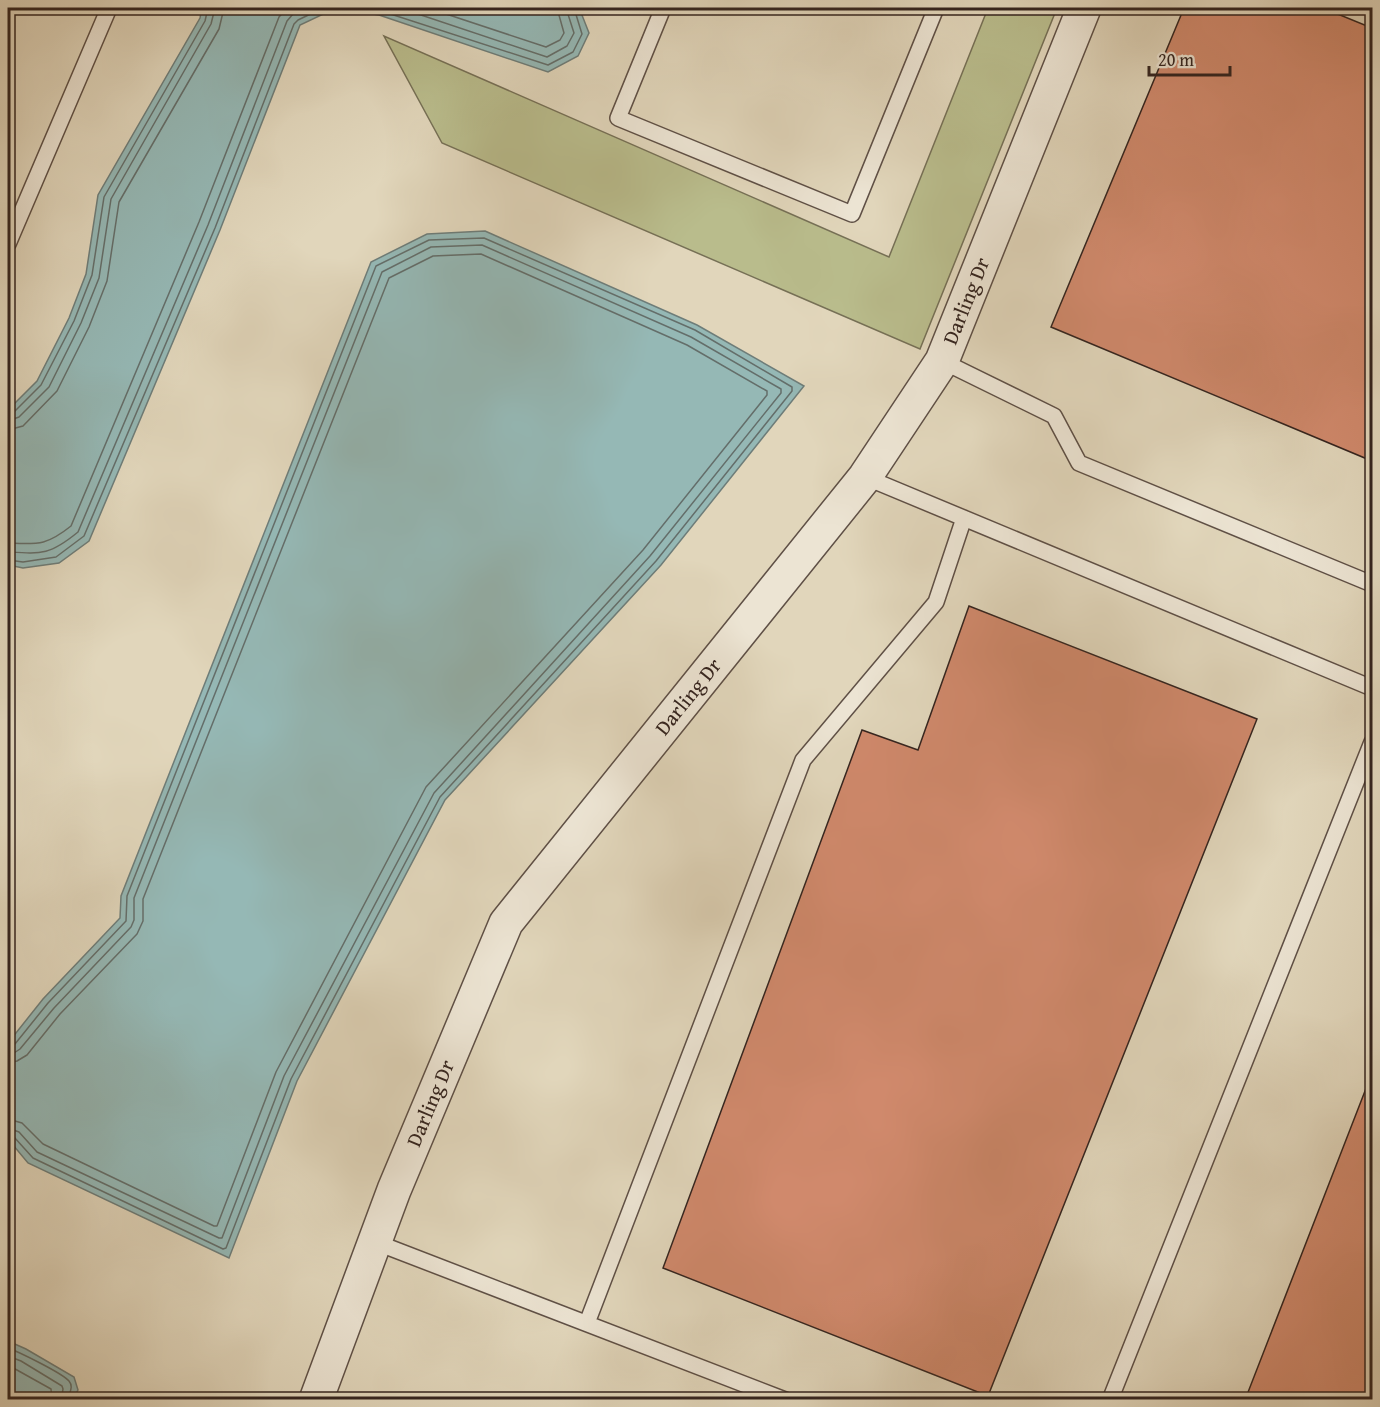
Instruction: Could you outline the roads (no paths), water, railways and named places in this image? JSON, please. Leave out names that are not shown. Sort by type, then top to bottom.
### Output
[{"type":"street","name":"Darling Dr","points":[[316,1400],[394,1190],[506,923],[865,477],[942,361],[1084,8]]},
{"type":"lane","points":[[8,244],[109,8]]},
{"type":"lane","points":[[663,8],[618,118],[852,214],[936,8]]},
{"type":"lane","points":[[942,361],[1054,416],[1079,463],[1372,584]]},
{"type":"lane","points":[[865,477],[1372,688]]},
{"type":"lane","points":[[587,1323],[803,760],[936,602],[964,518]]},
{"type":"lane","points":[[1110,1400],[1372,742]]},
{"type":"lane","points":[[375,1242],[785,1400]]},
{"type":"water","points":[[202,8],[336,8],[300,25],[220,230],[89,541],[59,563],[23,568],[8,565],[8,410],[37,381],[69,318],[86,274],[98,195],[200,18]]},
{"type":"water","points":[[336,8],[576,8],[580,10],[589,33],[578,56],[548,72],[379,15]]},
{"type":"water","points":[[485,231],[697,325],[804,386],[661,565],[445,800],[297,1081],[229,1258],[28,1163],[8,1139],[8,1043],[43,999],[120,918],[121,896],[371,262],[427,234]]},
{"type":"water","points":[[8,1341],[74,1377],[78,1390],[73,1399],[8,1399]]}]
